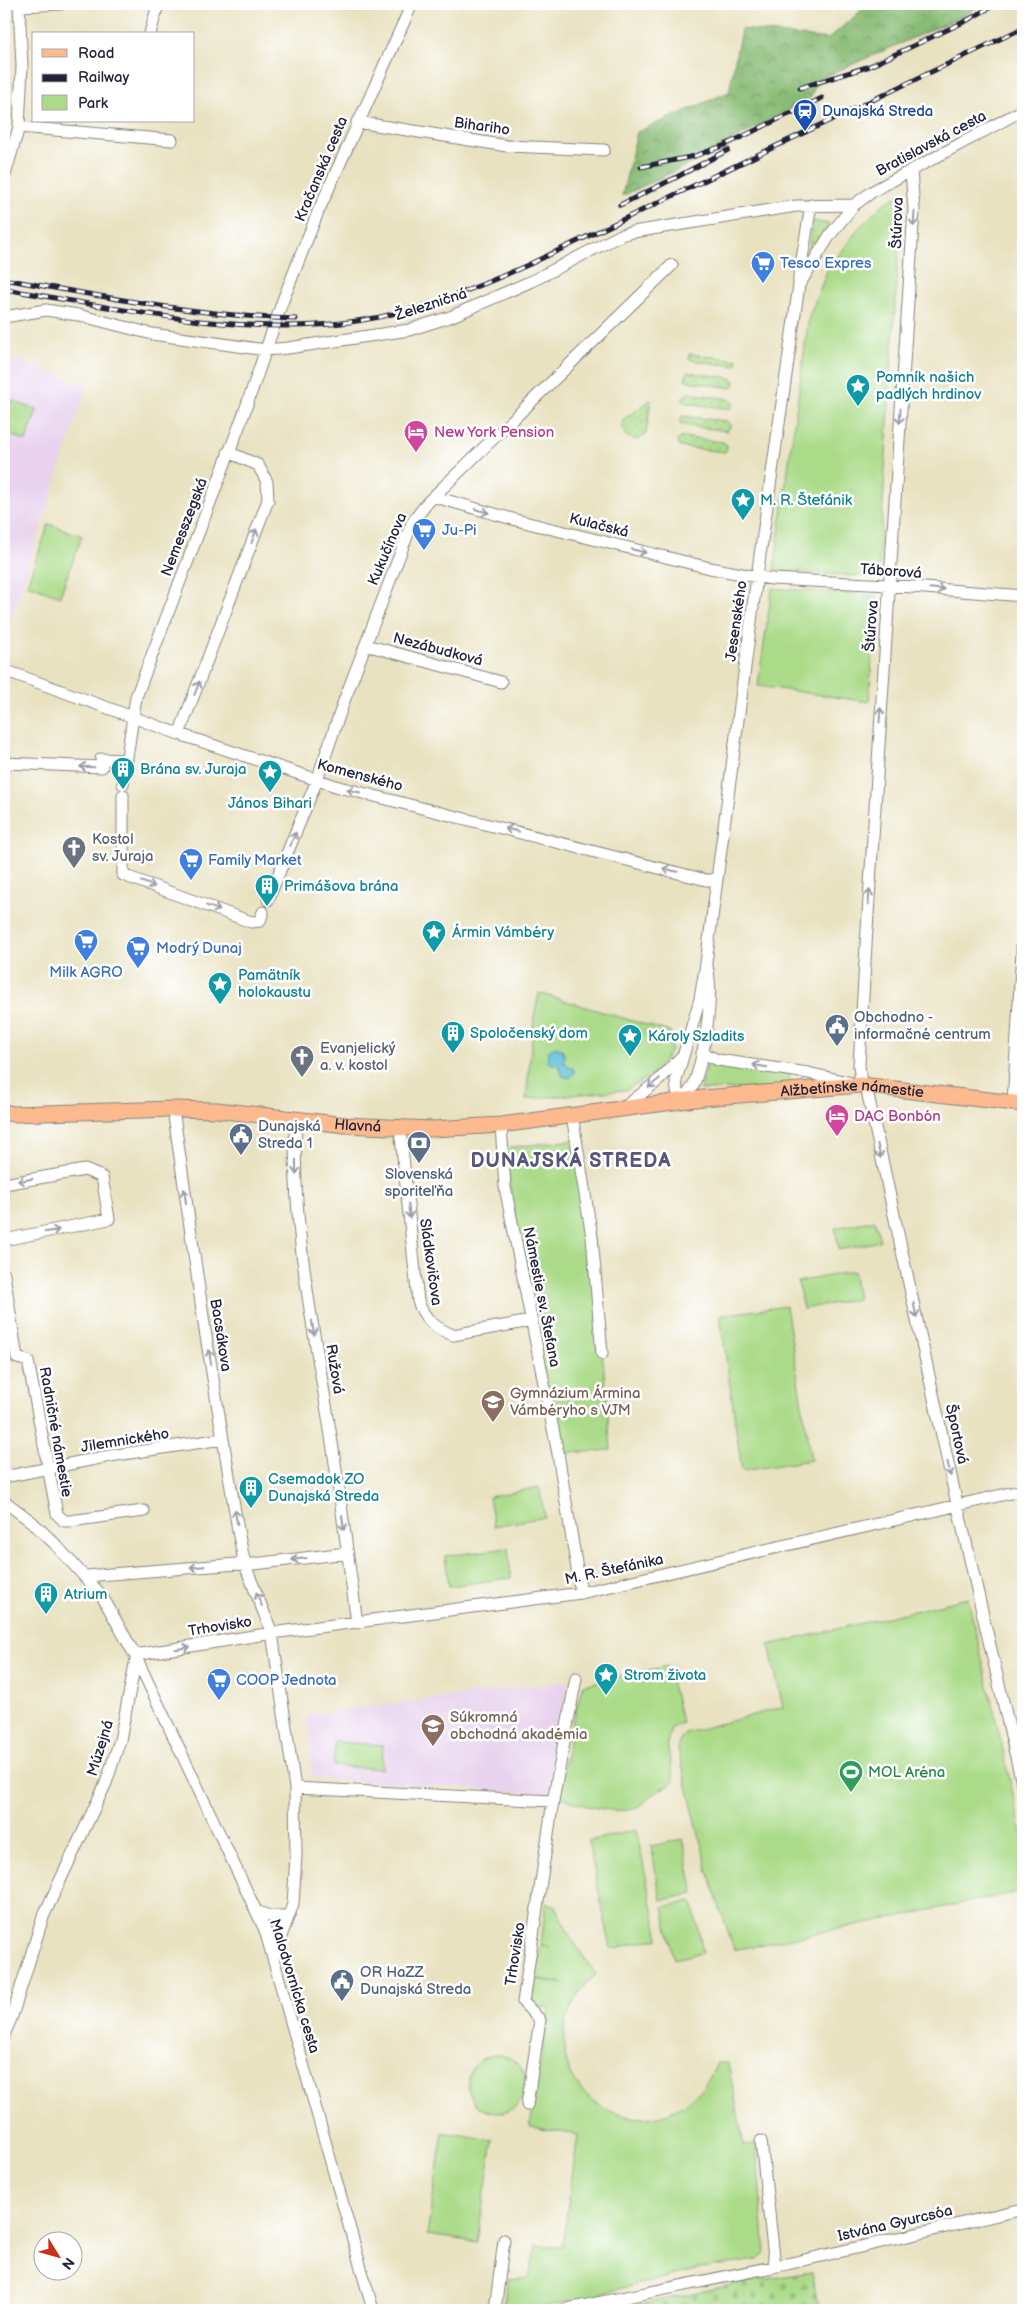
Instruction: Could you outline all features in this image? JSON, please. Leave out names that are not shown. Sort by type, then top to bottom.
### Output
[{"type":"main road","name":"Alžbetínske námestie","points":[[682,1101],[864,1086],[1018,1103]]},
{"type":"main road","name":"Hlavná","points":[[4,1112],[13,1114],[173,1109],[233,1111],[346,1125],[432,1129],[501,1125],[572,1114],[682,1101]]},
{"type":"street","points":[[4,178],[19,127],[22,66],[19,5],[61,4]]},
{"type":"street","points":[[151,32],[158,4]]},
{"type":"street","name":"Kračanská cesta","points":[[266,350],[283,300],[318,212],[357,122],[412,4]]},
{"type":"street","name":"Bratislavská cesta","points":[[854,205],[873,191],[1023,110]]},
{"type":"street","name":"Bihariho","points":[[357,122],[507,146],[604,150]]},
{"type":"street","points":[[19,127],[172,140]]},
{"type":"street","name":"Štúrova","points":[[864,1086],[860,1065],[866,945],[888,585],[914,210],[911,170]]},
{"type":"street","points":[[799,285],[798,276],[811,205]]},
{"type":"street","name":"Železničná","points":[[4,317],[46,310],[78,315],[152,334],[266,350],[409,330],[450,317],[534,280],[621,236],[633,232],[811,205],[854,205]]},
{"type":"street","name":"Jesenského","points":[[682,1101],[677,1091],[676,1080],[700,999],[706,963],[757,576],[799,285],[830,235],[854,205]]},
{"type":"street","name":"Kukučínova","points":[[268,900],[317,780],[412,523],[427,503],[672,266]]},
{"type":"street","name":"Nemesszegská","points":[[263,912],[260,921],[251,922],[123,875],[123,789],[136,697],[266,350]]},
{"type":"street","points":[[179,734],[268,500],[267,482],[258,465],[228,452]]},
{"type":"street","name":"Kulačská","points":[[435,497],[516,520],[710,568],[757,576]]},
{"type":"street","name":"Táborová","points":[[757,576],[1023,596]]},
{"type":"street","name":"Nezábudková","points":[[366,645],[501,682]]},
{"type":"street","name":"Komenského","points":[[4,670],[179,734],[317,780],[706,880],[717,880]]},
{"type":"street","points":[[4,763],[102,768],[101,759],[127,760]]},
{"type":"street","points":[[1018,1103],[1023,934]]},
{"type":"street","points":[[682,1101],[696,1079],[702,1053],[710,985],[710,973],[706,963]]},
{"type":"street","points":[[702,1053],[718,1060],[808,1073],[864,1086]]},
{"type":"street","points":[[622,1109],[659,1080],[683,1054]]},
{"type":"street","name":"Športová","points":[[864,1086],[958,1506],[1020,1754],[1023,1788]]},
{"type":"street","name":"Bacsákova","points":[[173,1109],[222,1439],[245,1565],[272,1632]]},
{"type":"street","points":[[572,1114],[592,1237],[602,1354]]},
{"type":"street","name":"Ružová","points":[[296,1118],[296,1208],[357,1623]]},
{"type":"street","name":"Námestie sv. Štefana","points":[[501,1125],[505,1187],[558,1457],[581,1593]]},
{"type":"street","name":"Sládkovičova","points":[[400,1128],[418,1301],[422,1314],[442,1331],[452,1335],[531,1321]]},
{"type":"street","points":[[4,1184],[84,1170],[102,1177],[109,1219],[4,1240]]},
{"type":"street","name":"Radničné námestie","points":[[4,1274],[17,1358],[28,1361],[55,1510],[60,1518],[64,1520],[144,1510]]},
{"type":"street","name":"Jilemnického","points":[[4,1477],[48,1470],[110,1456],[222,1439]]},
{"type":"street","name":"M. R. Štefánika","points":[[272,1632],[357,1623],[581,1593],[1023,1490]]},
{"type":"street","points":[[4,1501],[32,1522],[86,1576],[102,1596],[136,1657]]},
{"type":"street","points":[[86,1576],[237,1564],[245,1565],[347,1553]]},
{"type":"street","name":"Trhovisko","points":[[136,1657],[272,1632],[296,1788],[296,1855],[293,1904],[273,1958]]},
{"type":"street","name":"Malodvornícka cesta","points":[[136,1657],[265,1930],[373,2310]]},
{"type":"street","name":"Múzejná","points":[[4,2035],[12,2016],[43,1917],[106,1783],[120,1740],[136,1657]]},
{"type":"street","name":"Trhovisko","points":[[527,2105],[540,2020],[523,2002],[553,1801],[576,1678]]},
{"type":"street","points":[[296,1788],[553,1801]]},
{"type":"street","points":[[256,1911],[269,1916],[288,1916]]},
{"type":"street","points":[[760,2141],[774,2266]]},
{"type":"street","name":"Istvána Gyurcsóa","points":[[563,2310],[774,2266],[1023,2210]]},
{"type":"street","points":[[495,2310],[504,2240]]},
{"type":"shaded area","points":[[4,355],[87,386],[4,641]]},
{"type":"shaded area","name":"Súkromná obchodná akadémia","points":[[569,1681],[548,1794],[313,1778],[307,1715]]},
{"type":"green space","points":[[869,4],[982,4],[963,16],[817,80],[811,97],[692,163],[622,196],[637,132],[729,92],[741,29],[828,39]]},
{"type":"green space","points":[[902,194],[879,568],[871,577],[774,570],[809,317],[827,271],[859,228],[882,205]]},
{"type":"green space","points":[[812,221],[829,224],[812,250],[809,249]]},
{"type":"green space","points":[[689,354],[738,360],[734,366],[691,360]]},
{"type":"green space","points":[[688,372],[731,378],[735,381],[735,384],[732,388],[688,381],[685,379]]},
{"type":"green space","points":[[688,393],[729,399],[733,402],[733,406],[730,409],[686,403],[683,401],[683,397]]},
{"type":"green space","points":[[4,398],[37,410],[26,441],[4,433]]},
{"type":"green space","points":[[651,400],[646,434],[640,439],[625,435],[622,429],[623,420]]},
{"type":"green space","points":[[682,416],[726,421],[730,424],[730,427],[727,431],[683,425],[680,423]]},
{"type":"green space","points":[[682,437],[723,442],[727,445],[727,449],[725,452],[680,447],[677,441]]},
{"type":"green space","points":[[49,524],[82,536],[60,596],[27,584]]},
{"type":"green space","points":[[772,588],[876,596],[869,702],[758,686]]},
{"type":"green space","points":[[539,993],[670,1032],[671,1051],[655,1073],[626,1090],[526,1099],[534,1017]]},
{"type":"green space","points":[[707,1064],[790,1074],[789,1088],[701,1090]]},
{"type":"green space","points":[[576,1140],[592,1237],[611,1450],[558,1454],[503,1148]]},
{"type":"green space","points":[[875,1220],[880,1241],[839,1250],[835,1228]]},
{"type":"green space","points":[[853,1271],[858,1299],[803,1309],[798,1282]]},
{"type":"green space","points":[[786,1306],[811,1460],[742,1471],[720,1315]]},
{"type":"green space","points":[[539,1487],[545,1517],[494,1526],[489,1497]]},
{"type":"green space","points":[[508,1548],[511,1578],[449,1586],[445,1556]]},
{"type":"green space","name":"MOL Aréna","points":[[968,1598],[1023,1838],[1023,1891],[734,1950],[708,1872],[678,1749],[679,1741],[685,1733],[783,1707],[769,1645]]},
{"type":"green space","points":[[667,1666],[682,1722],[671,1729],[667,1744],[674,1781],[655,1793],[637,1808],[626,1810],[594,1808],[573,1802],[559,1794],[573,1719],[583,1685]]},
{"type":"green space","points":[[335,1742],[383,1745],[382,1769],[333,1766]]},
{"type":"green space","points":[[636,1830],[659,1938],[611,1949],[588,1841]]},
{"type":"green space","points":[[683,1839],[694,1894],[661,1900],[651,1846]]},
{"type":"green space","points":[[692,1901],[703,1953],[674,1959],[663,1907]]},
{"type":"green space","points":[[546,1903],[555,1906],[570,1936],[596,1975],[582,1989],[572,2005],[566,2022],[564,2041],[566,2059],[572,2076],[583,2092],[599,2105],[617,2113],[634,2117],[652,2117],[668,2113],[683,2105],[697,2094],[708,2080],[717,2063],[728,2063],[744,2146],[756,2145],[765,2252],[757,2260],[709,2267],[532,2310],[506,2310],[503,2306],[508,2280],[529,2278],[536,2245],[562,2247],[578,2135],[530,2127],[549,2008],[537,2006],[531,1999],[535,1979],[567,1984],[535,1978],[541,1946],[549,1947],[541,1945]]},
{"type":"green space","points":[[491,2055],[503,2055],[518,2063],[526,2078],[526,2090],[518,2105],[503,2113],[491,2113],[476,2105],[468,2090],[468,2078],[476,2063]]},
{"type":"green space","points":[[443,2132],[493,2140],[477,2242],[427,2235]]},
{"type":"green space","points":[[811,2272],[820,2310],[615,2310],[735,2284]]},
{"type":"water","points":[[555,1047],[562,1049],[565,1057],[563,1062],[574,1069],[574,1074],[570,1078],[562,1076],[559,1065],[551,1064],[547,1061],[548,1051]]},
{"type":"railway","points":[[800,88],[870,66],[966,21],[996,4]]},
{"type":"railway","points":[[4,289],[135,312],[224,323],[269,326],[357,321],[402,312],[467,291],[530,264],[1023,28]]},
{"type":"railway","points":[[641,167],[695,156],[725,145],[822,98]]},
{"type":"railway","points":[[620,205],[728,150]]},
{"type":"railway","points":[[4,279],[186,310],[296,319]]},
{"type":"place","name":"Dunajská Streda","points":[[805,132]]},
{"type":"place","name":"Tesco Expres","points":[[763,284]]},
{"type":"place","name":"Pomník našich padlých hrdinov","points":[[858,407]]},
{"type":"place","name":"New York Pension","points":[[416,453]]},
{"type":"place","name":"M. R. Štefánik","points":[[743,521]]},
{"type":"place","name":"Ju-Pi","points":[[424,551]]},
{"type":"place","name":"Brána sv. Juraja","points":[[123,790]]},
{"type":"place","name":"János Bihari","points":[[270,793]]},
{"type":"place","name":"Kostol sv. Juraja","points":[[74,869]]},
{"type":"place","name":"Family Market","points":[[191,881]]},
{"type":"place","name":"Primášova brána","points":[[267,907]]},
{"type":"place","name":"Ármin Vámbéry","points":[[434,953]]},
{"type":"place","name":"Milk AGRO","points":[[86,962]]},
{"type":"place","name":"Modrý Dunaj","points":[[138,969]]},
{"type":"place","name":"Pamätník holokaustu","points":[[220,1005]]},
{"type":"place","name":"Obchodno - informačné centrum","points":[[837,1047]]},
{"type":"place","name":"Spoločenský dom","points":[[453,1054]]},
{"type":"place","name":"Károly Szladits","points":[[630,1057]]},
{"type":"place","name":"Evanjelický a. v. kostol","points":[[302,1078]]},
{"type":"place","name":"DAC Bonbón","points":[[837,1137]]},
{"type":"place","name":"Dunajská Streda 1","points":[[241,1156]]},
{"type":"place","name":"Slovenská sporiteľňa","points":[[419,1164]]},
{"type":"place","name":"Gymnázium Ármina Vámbéryho s VJM","points":[[493,1423]]},
{"type":"place","name":"Csemadok ZO Dunajská Streda","points":[[251,1509]]},
{"type":"place","name":"Atrium","points":[[46,1615]]},
{"type":"place","name":"Strom života","points":[[606,1696]]},
{"type":"place","name":"COOP Jednota","points":[[219,1701]]},
{"type":"place","name":"Súkromná obchodná akadémia","points":[[433,1747]]},
{"type":"place","name":"MOL Aréna","points":[[851,1793]]},
{"type":"place","name":"OR HaZZ Dunajská Streda","points":[[342,2002]]},
{"type":"district","name":"DUNAJSKÁ STREDA","points":[[571,1160]]}]
